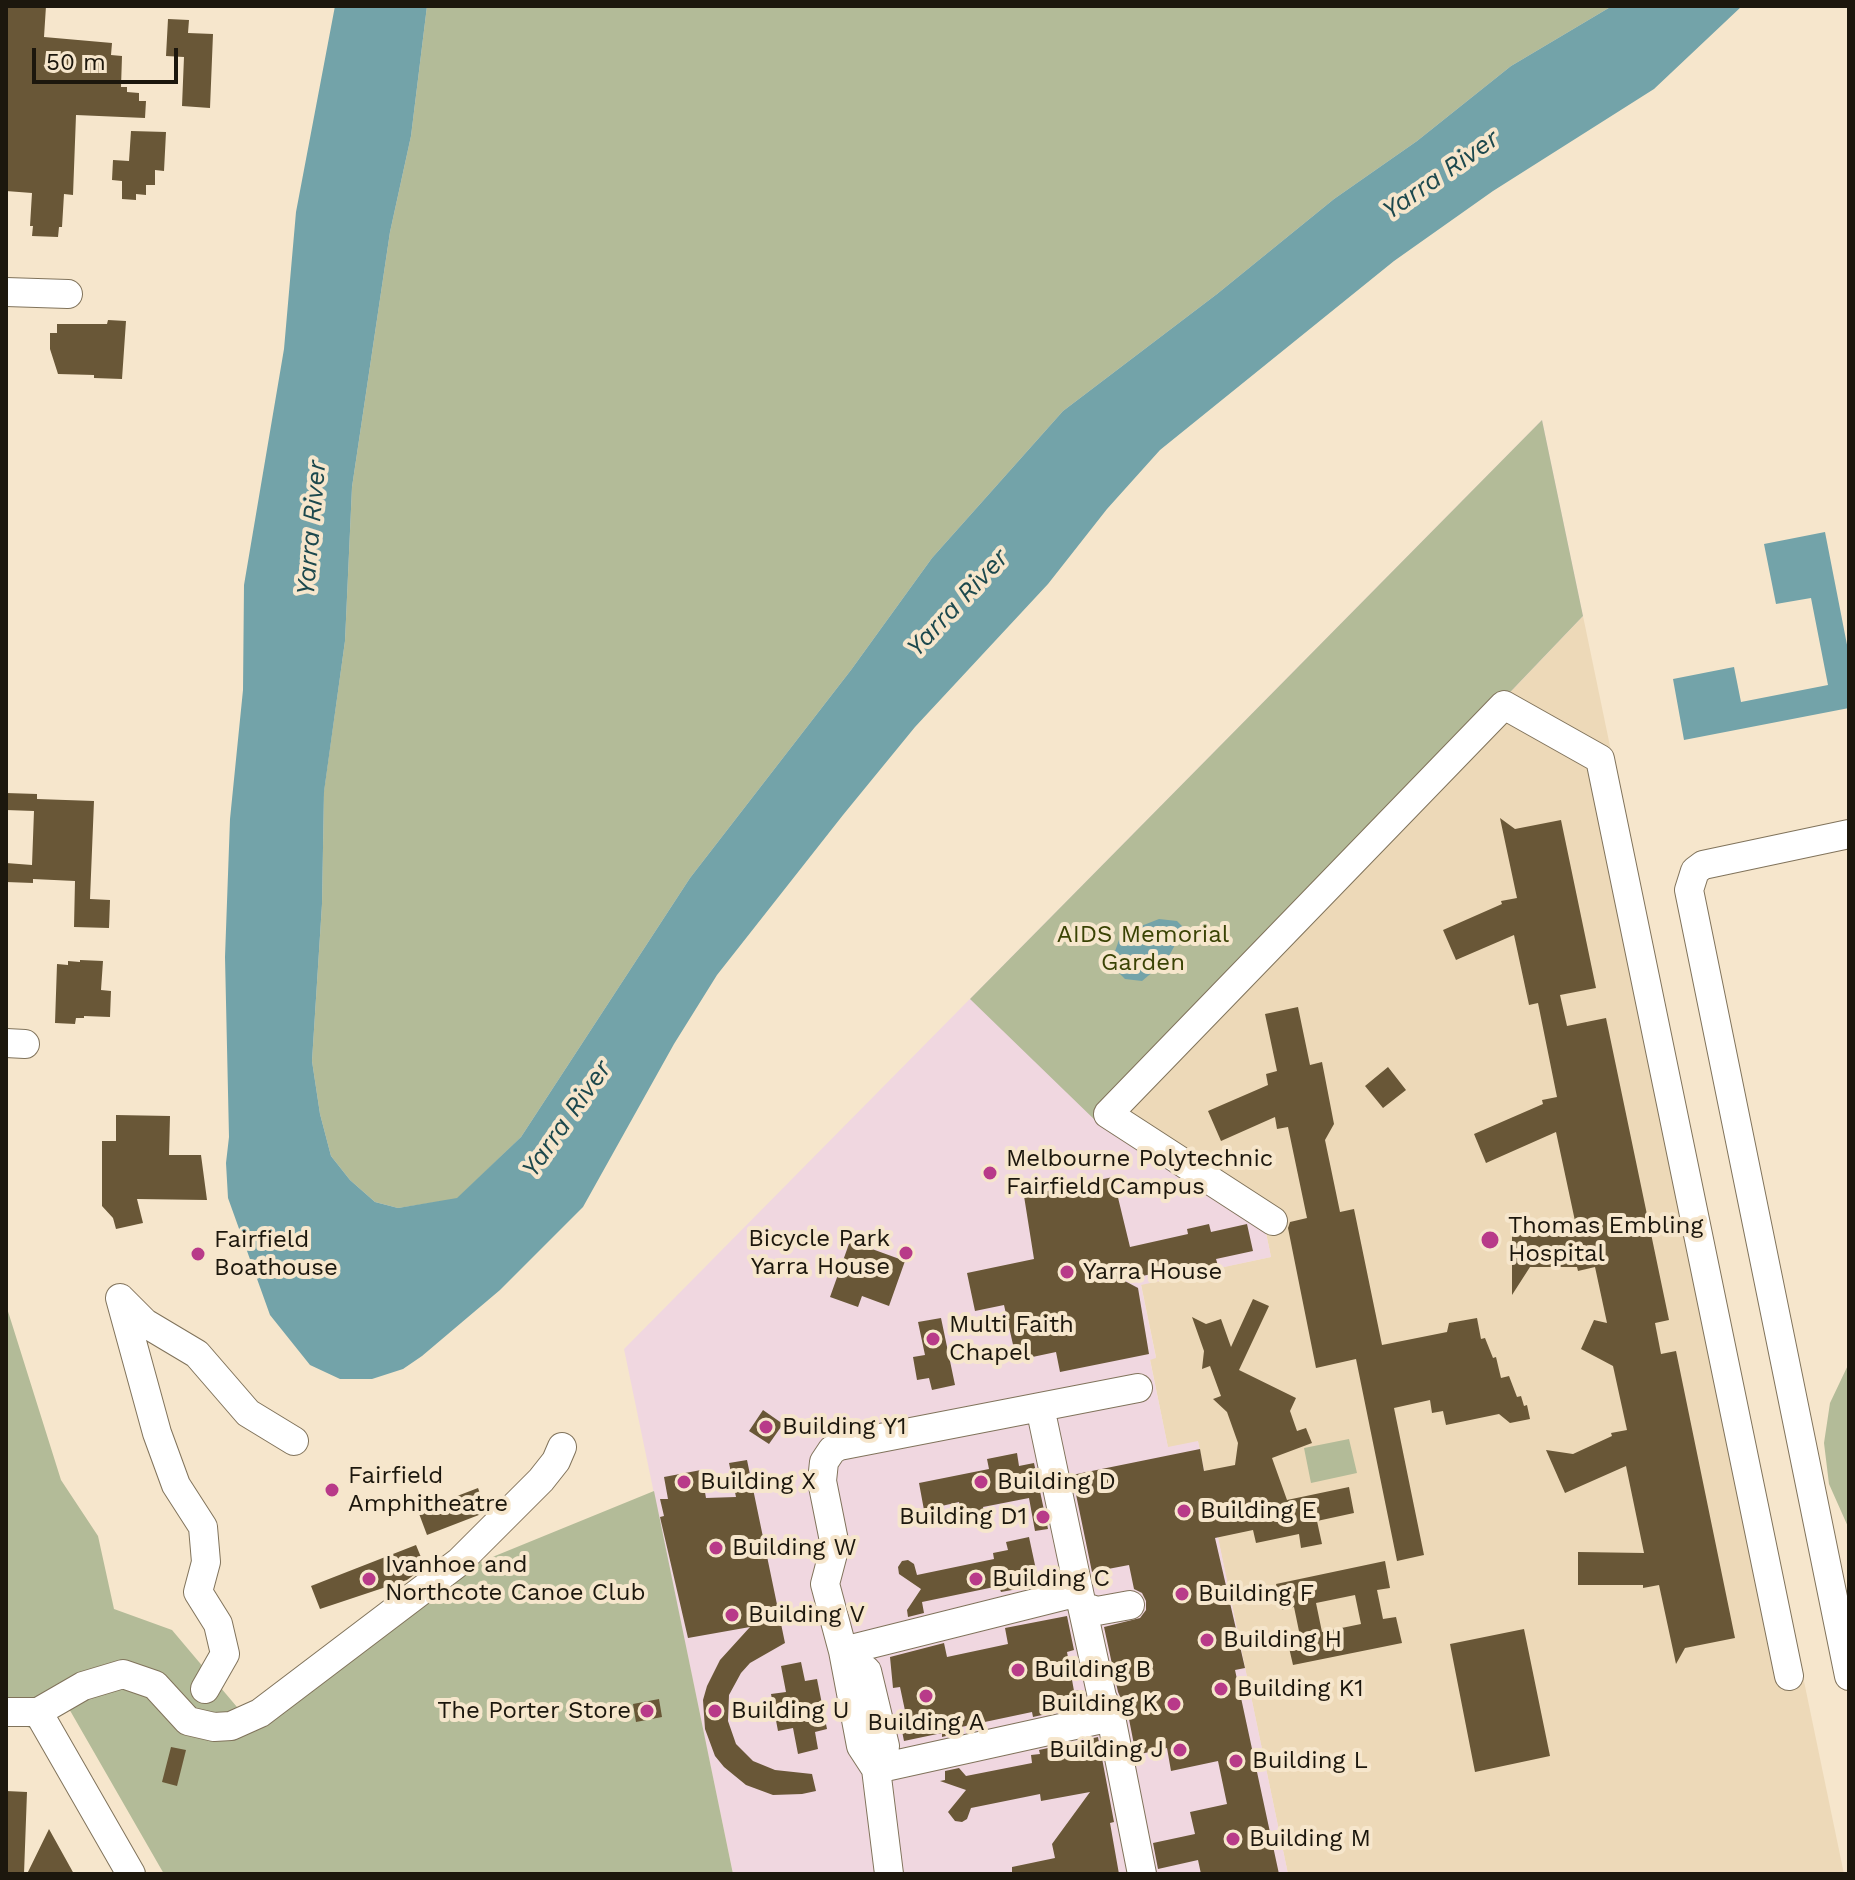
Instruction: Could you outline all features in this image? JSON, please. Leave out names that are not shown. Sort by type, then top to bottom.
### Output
[{"type":"street","points":[[6,292],[68,294]]},
{"type":"street","points":[[1273,1221],[1108,1114],[1504,705],[1600,759],[1789,1676]]},
{"type":"street","points":[[1849,834],[1703,865],[1695,871],[1689,890],[1849,1676]]},
{"type":"street","points":[[205,1689],[225,1654],[218,1624],[198,1592],[206,1562],[203,1527],[176,1485],[157,1433],[120,1298],[145,1323],[197,1354],[248,1413],[294,1441]]},
{"type":"street","points":[[889,1874],[876,1769],[885,1746],[867,1671],[843,1651],[825,1584],[835,1546],[822,1481],[824,1462],[839,1446],[1138,1388]]},
{"type":"street","points":[[1040,1407],[1102,1697],[1111,1717],[1142,1874]]},
{"type":"street","points":[[6,1712],[38,1712],[83,1686],[123,1674],[155,1685],[188,1721],[214,1727],[231,1726],[260,1713],[459,1562],[541,1480],[556,1461],[562,1447]]},
{"type":"street","points":[[843,1651],[1080,1599],[1097,1611],[1130,1605]]},
{"type":"street","points":[[175,1706],[193,1688],[205,1689]]},
{"type":"street","points":[[205,1689],[231,1726]]},
{"type":"street","points":[[38,1712],[131,1874]]},
{"type":"street","points":[[876,1769],[1111,1717]]},
{"type":"shaded area","name":"Melbourne Polytechnic Fairfield Campus","points":[[1542,420],[1583,616],[1098,1123],[1264,1223],[1271,1257],[1141,1285],[1156,1358],[1150,1360],[1168,1447],[1198,1441],[1288,1874],[733,1874],[624,1349]]},
{"type":"shaded area","name":"Thomas Embling Hospital","points":[[1583,616],[1844,1874],[1288,1874],[1198,1442],[1168,1448],[1150,1359],[1156,1357],[1141,1284],[1271,1257],[1264,1223],[1098,1123]]},
{"type":"green space","points":[[427,6],[1612,6],[1511,66],[1417,141],[1334,199],[1217,294],[1063,411],[932,558],[851,670],[690,878],[521,1137],[457,1199],[398,1208],[375,1202],[350,1180],[331,1156],[320,1114],[312,1061],[322,904],[324,791],[345,641],[352,487],[390,232],[411,136]]},
{"type":"green space","name":"AIDS Memorial Garden","points":[[1542,420],[1583,616],[1098,1123],[970,999]]},
{"type":"green space","points":[[6,1305],[61,1480],[98,1536],[114,1609],[172,1630],[253,1726],[468,1567],[654,1491],[733,1874],[164,1874],[68,1707],[30,1728],[6,1719]]},
{"type":"green space","points":[[1849,1363],[1849,1529],[1829,1484],[1824,1443],[1830,1403]]},
{"type":"green space","points":[[1349,1439],[1357,1473],[1311,1483],[1304,1448]]},
{"type":"water","name":"Yarra River","points":[[335,6],[427,6],[411,136],[390,232],[352,487],[345,641],[324,792],[322,904],[312,1061],[320,1114],[331,1156],[350,1180],[375,1202],[398,1208],[457,1198],[521,1137],[690,878],[851,670],[932,558],[1063,411],[1217,294],[1334,199],[1417,141],[1511,66],[1612,6],[1742,6],[1654,89],[1493,191],[1394,261],[1160,450],[1107,509],[1048,584],[915,727],[717,975],[674,1044],[583,1207],[500,1290],[422,1356],[403,1369],[372,1379],[340,1379],[310,1365],[270,1315],[228,1198],[225,957],[230,819],[243,690],[244,585],[284,349],[296,212]]},
{"type":"water","points":[[1825,532],[1849,655],[1849,708],[1684,740],[1673,679],[1734,667],[1741,702],[1828,685],[1811,598],[1776,604],[1764,544]]},
{"type":"water","points":[[1159,919],[1177,921],[1186,930],[1167,960],[1142,981],[1125,979],[1117,971],[1114,954],[1119,940],[1136,928]]},
{"type":"building","points":[[6,6],[46,6],[44,37],[112,43],[111,55],[122,56],[121,87],[127,87],[127,92],[139,93],[139,101],[146,101],[145,118],[76,115],[73,195],[64,194],[62,227],[59,227],[58,237],[32,236],[32,193],[6,191]]},
{"type":"building","points":[[168,19],[189,20],[188,33],[213,34],[210,108],[182,106],[184,57],[166,56]]},
{"type":"building","points":[[131,131],[166,132],[164,171],[155,170],[155,185],[146,185],[146,195],[136,194],[136,200],[122,199],[122,181],[112,180],[113,160],[129,161]]},
{"type":"building","points":[[108,320],[126,321],[122,379],[58,374],[50,349],[50,333],[57,333],[57,324],[107,324]]},
{"type":"building","points":[[6,793],[37,794],[37,799],[94,801],[90,899],[110,900],[109,928],[74,927],[75,881],[33,879],[33,883],[6,882],[6,863],[32,865],[34,811],[6,810]]},
{"type":"building","points":[[1500,818],[1515,829],[1561,820],[1596,988],[1560,995],[1567,1026],[1606,1018],[1669,1320],[1655,1323],[1661,1354],[1676,1351],[1735,1638],[1685,1648],[1676,1664],[1659,1585],[1643,1588],[1643,1585],[1578,1585],[1578,1552],[1644,1553],[1626,1466],[1565,1493],[1546,1450],[1573,1454],[1612,1436],[1611,1433],[1627,1430],[1613,1366],[1581,1349],[1594,1320],[1607,1323],[1595,1267],[1578,1271],[1577,1267],[1530,1267],[1512,1295],[1512,1235],[1578,1235],[1556,1132],[1486,1163],[1474,1134],[1543,1104],[1542,1100],[1557,1097],[1538,1003],[1529,1005],[1514,935],[1456,960],[1443,930],[1502,904],[1501,901],[1517,898]]},
{"type":"building","points":[[68,961],[103,961],[101,990],[111,991],[110,1017],[84,1016],[76,1018],[75,1024],[55,1023],[57,964],[68,965]]},
{"type":"building","points":[[1298,1007],[1310,1065],[1322,1062],[1334,1124],[1325,1140],[1340,1212],[1354,1209],[1382,1345],[1447,1332],[1449,1323],[1477,1318],[1481,1339],[1485,1338],[1493,1358],[1496,1357],[1501,1378],[1509,1376],[1517,1397],[1521,1396],[1524,1406],[1527,1405],[1530,1419],[1510,1423],[1499,1414],[1446,1425],[1443,1411],[1432,1413],[1430,1400],[1394,1408],[1424,1555],[1397,1561],[1356,1359],[1316,1368],[1288,1228],[1290,1222],[1307,1218],[1288,1127],[1277,1129],[1275,1117],[1221,1141],[1208,1111],[1268,1085],[1266,1074],[1277,1071],[1265,1014]]},
{"type":"building","points":[[1388,1067],[1406,1090],[1383,1108],[1365,1086]]},
{"type":"building","points":[[116,1115],[170,1116],[169,1155],[201,1155],[207,1200],[137,1199],[143,1223],[116,1229],[113,1218],[102,1206],[102,1141],[116,1141]]},
{"type":"building","name":"Yarra House","points":[[1113,1177],[1130,1247],[1188,1234],[1187,1229],[1209,1224],[1211,1232],[1247,1224],[1253,1251],[1216,1259],[1218,1266],[1196,1271],[1195,1265],[1123,1280],[1138,1288],[1149,1354],[1060,1372],[1056,1352],[1023,1359],[1020,1348],[1014,1349],[1004,1305],[975,1311],[967,1273],[1034,1259],[1024,1196]]},
{"type":"building","points":[[850,1241],[905,1261],[889,1306],[862,1296],[858,1307],[830,1297]]},
{"type":"building","points":[[1253,1299],[1269,1306],[1239,1370],[1296,1398],[1290,1411],[1297,1431],[1306,1428],[1312,1443],[1272,1458],[1287,1500],[1349,1487],[1354,1513],[1317,1521],[1322,1544],[1301,1548],[1299,1534],[1256,1543],[1253,1530],[1215,1538],[1245,1668],[1235,1670],[1279,1874],[1201,1874],[1198,1860],[1158,1869],[1153,1843],[1195,1834],[1190,1812],[1227,1804],[1218,1761],[1171,1771],[1167,1748],[1136,1755],[1104,1627],[1140,1618],[1146,1610],[1146,1601],[1142,1593],[1134,1589],[1129,1565],[1092,1572],[1072,1475],[1200,1449],[1204,1471],[1235,1465],[1238,1443],[1227,1412],[1213,1399],[1221,1396],[1210,1366],[1202,1369],[1204,1351],[1192,1317],[1206,1324],[1221,1319],[1231,1347]]},
{"type":"building","name":"Multi Faith Chapel","points":[[941,1318],[955,1385],[932,1390],[929,1378],[917,1380],[913,1357],[925,1355],[918,1322]]},
{"type":"building","name":"Building Y1","points":[[763,1410],[783,1424],[769,1444],[749,1431]]},
{"type":"building","name":"Building D","points":[[1017,1453],[1019,1466],[1034,1463],[1048,1529],[1035,1531],[1029,1498],[983,1507],[986,1520],[964,1525],[959,1502],[924,1510],[919,1483],[989,1469],[987,1459]]},
{"type":"building","points":[[747,1460],[785,1643],[750,1663],[741,1673],[729,1695],[728,1721],[736,1744],[753,1761],[775,1770],[812,1774],[816,1791],[802,1794],[773,1795],[746,1785],[715,1756],[705,1729],[703,1700],[720,1660],[750,1627],[688,1638],[660,1517],[664,1516],[660,1499],[668,1499],[664,1477],[701,1470],[706,1498],[736,1497],[729,1463]]},
{"type":"building","points":[[478,1488],[486,1510],[484,1513],[427,1535],[418,1511]]},
{"type":"building","name":"Building C","points":[[1029,1537],[1038,1579],[1033,1580],[1034,1586],[1001,1592],[999,1586],[922,1602],[924,1613],[908,1617],[907,1610],[921,1589],[899,1574],[898,1567],[902,1561],[908,1560],[914,1564],[917,1575],[994,1559],[993,1553],[1008,1550],[1006,1542]]},
{"type":"building","name":"Ivanhoe and Northcote Canoe Club","points":[[416,1545],[425,1567],[407,1580],[320,1609],[311,1586]]},
{"type":"building","points":[[1385,1561],[1390,1588],[1377,1590],[1383,1619],[1396,1617],[1402,1643],[1293,1665],[1287,1639],[1300,1636],[1294,1607],[1282,1610],[1276,1584]],"holes":[[[1355,1595],[1361,1624],[1322,1632],[1316,1603]]]},
{"type":"building","points":[[1067,1616],[1074,1650],[1067,1652],[1074,1691],[1083,1690],[1087,1705],[1033,1717],[1032,1712],[961,1727],[962,1732],[942,1737],[942,1733],[904,1741],[900,1721],[907,1720],[900,1687],[893,1688],[890,1657],[944,1643],[947,1657],[1008,1644],[1005,1628]]},
{"type":"building","points":[[1524,1629],[1550,1756],[1475,1772],[1450,1644]]},
{"type":"building","points":[[801,1662],[805,1681],[817,1679],[827,1729],[815,1732],[818,1749],[798,1754],[793,1728],[778,1731],[771,1694],[786,1692],[781,1666]]},
{"type":"building","name":"The Porter Store","points":[[659,1699],[662,1717],[636,1722],[633,1704]]},
{"type":"building","points":[[1098,1737],[1114,1822],[1110,1823],[1119,1874],[1012,1874],[1012,1867],[1055,1858],[1052,1844],[1090,1792],[1041,1801],[1040,1794],[971,1808],[967,1819],[962,1822],[955,1821],[948,1812],[966,1790],[940,1781],[945,1780],[945,1771],[959,1768],[966,1776],[1032,1763],[1031,1755],[1040,1754],[1039,1750]]},
{"type":"building","points":[[171,1747],[186,1750],[177,1786],[162,1782]]},
{"type":"building","points":[[6,1791],[27,1792],[24,1874],[6,1874]]},
{"type":"building","points":[[49,1829],[74,1874],[27,1874]]},
{"type":"place","name":"Melbourne Polytechnic Fairfield Campus","points":[[990,1173]]},
{"type":"place","name":"Thomas Embling Hospital","points":[[1490,1240]]},
{"type":"place","name":"Bicycle Park Yarra House","points":[[906,1253]]},
{"type":"place","name":"Fairfield Boathouse","points":[[198,1254]]},
{"type":"place","name":"Yarra House","points":[[1067,1272]]},
{"type":"place","name":"Multi Faith Chapel","points":[[933,1339]]},
{"type":"place","name":"Building Y1","points":[[766,1427]]},
{"type":"place","name":"Building X","points":[[684,1482]]},
{"type":"place","name":"Building D","points":[[981,1482]]},
{"type":"place","name":"Fairfield Amphitheatre","points":[[332,1490]]},
{"type":"place","name":"Building E","points":[[1184,1511]]},
{"type":"place","name":"Building D1","points":[[1043,1517]]},
{"type":"place","name":"Building W","points":[[716,1548]]},
{"type":"place","name":"Ivanhoe and Northcote Canoe Club","points":[[369,1579]]},
{"type":"place","name":"Building C","points":[[976,1579]]},
{"type":"place","name":"Building F","points":[[1182,1594]]},
{"type":"place","name":"Building V","points":[[732,1615]]},
{"type":"place","name":"Building H","points":[[1207,1640]]},
{"type":"place","name":"Building B","points":[[1018,1670]]},
{"type":"place","name":"Building K1","points":[[1221,1689]]},
{"type":"place","name":"Building A","points":[[926,1696]]},
{"type":"place","name":"Building K","points":[[1174,1704]]},
{"type":"place","name":"The Porter Store","points":[[647,1711]]},
{"type":"place","name":"Building U","points":[[715,1711]]},
{"type":"place","name":"Building J","points":[[1180,1750]]},
{"type":"place","name":"Building L","points":[[1236,1761]]},
{"type":"place","name":"Building M","points":[[1233,1839]]}]
